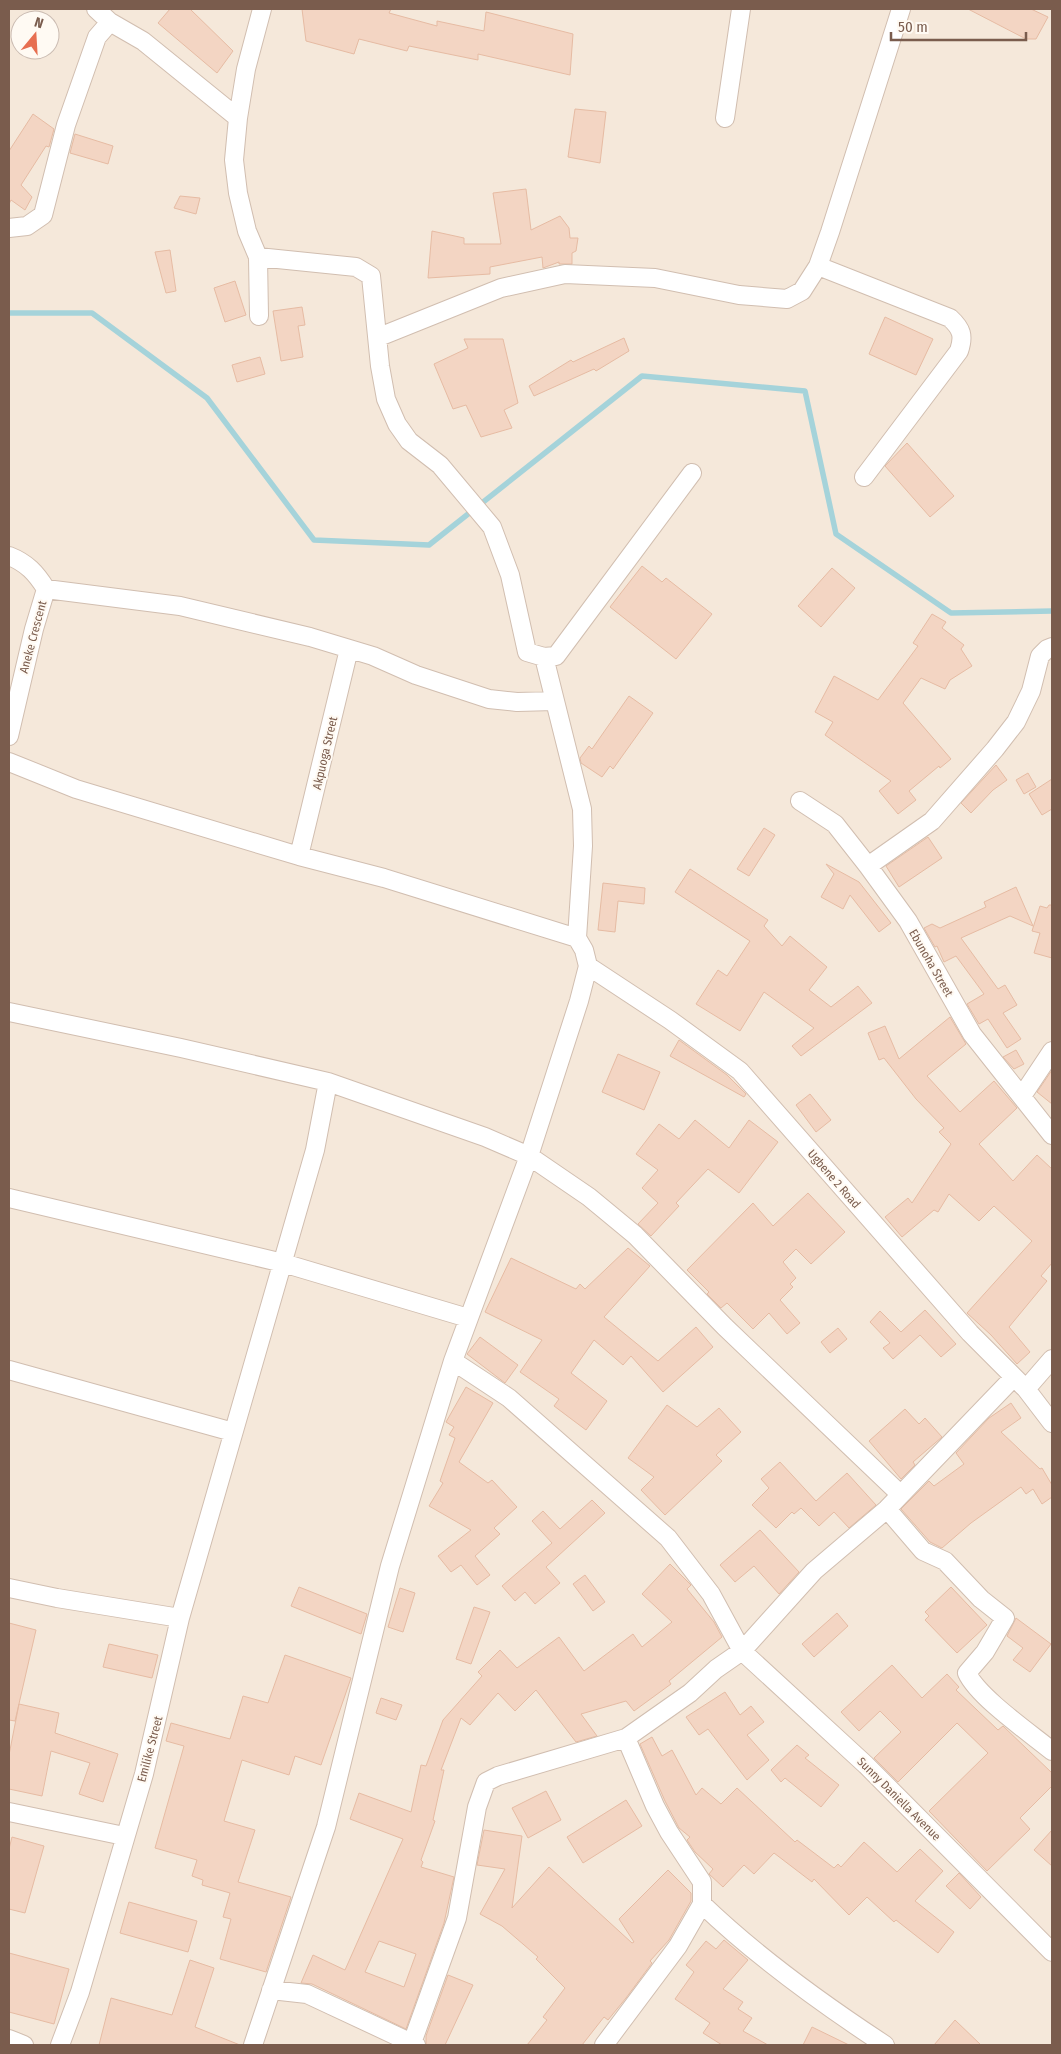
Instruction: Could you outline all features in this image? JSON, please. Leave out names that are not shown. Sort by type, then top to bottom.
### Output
[{"type":"street","points":[[96,9],[110,22],[143,41],[238,118]]},
{"type":"street","points":[[259,316],[258,257],[247,231],[238,193],[234,160],[238,118],[246,69],[262,9]]},
{"type":"street","points":[[725,118],[740,9]]},
{"type":"street","points":[[379,336],[501,288],[565,274],[655,278],[739,295],[786,299],[802,291],[818,266],[881,78],[901,9]]},
{"type":"street","points":[[9,228],[27,226],[43,215],[66,125],[97,37],[110,22]]},
{"type":"street","points":[[258,257],[356,267],[365,271],[370,276],[379,336],[380,366],[386,400],[397,424],[409,441],[440,465],[464,491],[492,527],[510,575],[528,652],[544,657],[556,656],[692,472]]},
{"type":"street","points":[[818,266],[950,318],[960,327],[963,339],[959,352],[864,477]]},
{"type":"street","name":"Aneke Crescent","points":[[9,556],[24,562],[36,573],[46,589],[9,736]]},
{"type":"street","points":[[46,589],[180,606],[310,637],[373,656],[416,675],[489,700],[554,702]]},
{"type":"street","points":[[868,866],[932,820],[995,749],[1016,722],[1031,691],[1040,656],[1052,647]]},
{"type":"street","name":"Akpuoga Street","points":[[299,856],[349,649]]},
{"type":"street","points":[[253,2045],[326,1827],[390,1566],[453,1361],[529,1156],[579,1001],[588,966],[584,950],[577,938],[583,846],[582,809],[544,657]]},
{"type":"street","points":[[9,762],[76,789],[299,856],[384,878],[577,938]]},
{"type":"street","name":"Ebunoha Street","points":[[800,801],[835,824],[868,866],[908,921],[972,1034],[1052,1134]]},
{"type":"street","name":"Ugbene 2 Road","points":[[588,966],[670,1020],[740,1071],[970,1333],[1020,1383],[1052,1423]]},
{"type":"street","points":[[9,1012],[162,1043],[328,1082],[485,1136],[529,1156],[589,1197],[635,1235],[725,1327],[900,1494]]},
{"type":"street","points":[[1022,1096],[1052,1051]]},
{"type":"street","name":"Emilike Street","points":[[60,2045],[94,1945],[155,1733],[180,1618],[232,1432],[315,1150],[328,1082]]},
{"type":"street","points":[[9,1198],[282,1263],[468,1318]]},
{"type":"street","points":[[271,1990],[307,1994],[414,2044],[457,1918],[477,1808],[486,1782],[498,1776],[626,1738],[677,1703],[716,1669],[742,1650],[814,1571],[887,1509],[900,1494],[1020,1383],[1052,1359]]},
{"type":"street","name":"Sunny Daniella Avenue","points":[[453,1361],[509,1398],[668,1538],[711,1594],[742,1650],[866,1765],[1052,1952]]},
{"type":"street","points":[[9,1370],[232,1432]]},
{"type":"street","points":[[887,1509],[923,1551],[945,1561],[970,1588],[1005,1618],[985,1652],[966,1673],[970,1680],[986,1695],[1052,1751]]},
{"type":"street","points":[[9,1588],[57,1598],[180,1618]]},
{"type":"street","points":[[604,2045],[678,1946],[702,1904],[702,1882],[669,1832],[655,1806],[626,1738]]},
{"type":"street","points":[[9,1812],[124,1836]]},
{"type":"street","points":[[702,1904],[743,1941],[844,2018],[885,2045]]},
{"type":"street","points":[[9,2039],[24,2045]]},
{"type":"shaded area","points":[[9,9],[1052,9],[1052,2045],[9,2045]]},
{"type":"building","points":[[170,9],[190,9],[233,51],[217,73],[158,23]]},
{"type":"building","points":[[302,9],[391,9],[389,13],[437,26],[437,21],[484,31],[486,12],[573,34],[570,75],[478,54],[478,60],[409,46],[407,51],[359,39],[354,54],[306,41]]},
{"type":"building","points":[[968,9],[1031,9],[1048,17],[1036,39],[1026,39]]},
{"type":"building","points":[[575,109],[606,112],[600,163],[568,157]]},
{"type":"building","points":[[33,114],[54,129],[49,147],[46,146],[21,185],[32,197],[25,210],[11,200],[9,204],[9,151]]},
{"type":"building","points":[[75,134],[113,146],[108,164],[70,153]]},
{"type":"building","points":[[526,189],[531,230],[560,216],[569,228],[570,238],[578,238],[576,251],[572,253],[572,264],[559,264],[559,262],[543,268],[542,257],[490,267],[490,274],[428,278],[432,231],[464,238],[464,244],[501,244],[493,193]]},
{"type":"building","points":[[180,196],[200,198],[196,214],[174,208]]},
{"type":"building","points":[[170,250],[176,291],[166,293],[155,252]]},
{"type":"building","points":[[235,281],[246,315],[225,322],[214,288]]},
{"type":"building","points":[[302,307],[305,325],[298,326],[303,357],[281,361],[273,311]]},
{"type":"building","points":[[885,317],[933,339],[916,375],[869,354]]},
{"type":"building","points":[[624,338],[629,351],[596,371],[594,369],[534,396],[529,386],[571,360],[573,362]]},
{"type":"building","points":[[464,339],[503,339],[518,403],[504,410],[512,428],[481,437],[466,405],[453,409],[434,364],[468,348]]},
{"type":"building","points":[[260,357],[265,374],[237,382],[232,365]]},
{"type":"building","points":[[907,443],[954,496],[930,517],[885,466]]},
{"type":"building","points":[[642,566],[662,582],[666,578],[712,614],[676,659],[610,607]]},
{"type":"building","points":[[832,568],[855,588],[821,627],[798,606]]},
{"type":"building","points":[[932,614],[946,622],[942,628],[964,645],[961,649],[972,666],[950,680],[945,689],[921,678],[903,703],[951,759],[940,768],[939,766],[909,791],[916,800],[898,814],[879,791],[891,781],[825,735],[833,722],[815,712],[834,676],[878,700],[918,646],[913,643]]},
{"type":"building","points":[[629,696],[653,713],[613,769],[610,766],[602,777],[581,763],[580,758],[589,746],[592,749]]},
{"type":"building","points":[[996,765],[1007,780],[993,790],[971,813],[961,803]]},
{"type":"building","points":[[1028,773],[1036,787],[1024,794],[1016,780]]},
{"type":"building","points":[[1052,779],[1052,809],[1042,815],[1029,794]]},
{"type":"building","points":[[764,828],[775,835],[749,876],[737,869]]},
{"type":"building","points":[[928,837],[942,858],[899,887],[886,866]]},
{"type":"building","points":[[826,864],[859,882],[891,923],[879,932],[850,895],[843,909],[821,897],[834,874]]},
{"type":"building","points":[[690,869],[768,920],[764,926],[782,946],[790,936],[827,967],[809,990],[831,1007],[858,986],[872,1003],[801,1056],[792,1046],[814,1028],[764,992],[740,1031],[696,1004],[718,970],[727,976],[750,941],[675,892]]},
{"type":"building","points":[[603,883],[645,888],[644,904],[618,901],[615,932],[598,930]]},
{"type":"building","points":[[1016,887],[1033,926],[1010,916],[961,938],[998,989],[1005,985],[1017,1005],[1003,1013],[1021,1039],[1007,1048],[988,1019],[979,1024],[967,1004],[984,994],[956,956],[944,962],[937,946],[935,947],[924,928],[932,924],[940,928],[986,907],[984,902]]},
{"type":"building","points":[[1049,905],[1052,905],[1052,958],[1034,953],[1040,933],[1032,931],[1040,906],[1047,908]]},
{"type":"building","points":[[950,1017],[966,1044],[927,1076],[960,1112],[994,1081],[1017,1108],[979,1144],[1013,1181],[1037,1155],[1052,1169],[1052,1263],[1041,1276],[1047,1281],[1009,1327],[1030,1352],[1017,1364],[991,1335],[967,1313],[1032,1241],[994,1206],[979,1221],[949,1194],[938,1212],[934,1210],[902,1237],[885,1217],[908,1198],[912,1203],[951,1144],[939,1132],[944,1128],[916,1099],[884,1058],[879,1060],[868,1033],[885,1026],[899,1059]]},
{"type":"building","points":[[679,1040],[727,1075],[746,1094],[744,1097],[670,1056]]},
{"type":"building","points":[[1016,1050],[1024,1064],[1014,1069],[1003,1057]]},
{"type":"building","points":[[618,1054],[660,1072],[644,1110],[602,1092]]},
{"type":"building","points":[[1052,1070],[1052,1104],[1037,1092]]},
{"type":"building","points":[[810,1094],[831,1120],[816,1132],[796,1105]]},
{"type":"building","points":[[695,1120],[729,1148],[749,1120],[778,1142],[739,1193],[708,1169],[676,1203],[679,1206],[651,1236],[638,1224],[658,1203],[642,1188],[658,1170],[636,1154],[659,1124],[679,1139]]},
{"type":"building","points":[[808,1193],[845,1232],[811,1264],[796,1249],[783,1262],[796,1278],[790,1284],[793,1287],[780,1300],[800,1323],[787,1334],[769,1313],[753,1329],[727,1303],[721,1308],[707,1294],[709,1292],[687,1270],[753,1203],[773,1226]]},
{"type":"building","points":[[628,1248],[650,1266],[604,1317],[658,1361],[696,1327],[713,1347],[663,1392],[631,1356],[623,1365],[594,1340],[571,1373],[607,1401],[586,1430],[554,1406],[559,1399],[520,1372],[542,1340],[485,1312],[511,1258],[576,1289],[580,1284],[585,1289]]},
{"type":"building","points":[[925,1310],[956,1344],[941,1357],[920,1335],[893,1359],[883,1348],[890,1343],[870,1322],[880,1311],[901,1332]]},
{"type":"building","points":[[838,1328],[847,1339],[830,1353],[821,1342]]},
{"type":"building","points":[[480,1337],[518,1365],[505,1383],[467,1354]]},
{"type":"building","points":[[466,1387],[493,1403],[459,1462],[488,1483],[492,1480],[517,1507],[494,1528],[500,1534],[475,1556],[490,1575],[477,1585],[461,1565],[451,1572],[438,1556],[471,1530],[429,1506],[443,1483],[440,1481],[455,1438],[449,1435],[454,1427],[446,1422]]},
{"type":"building","points":[[1011,1403],[1021,1418],[1001,1432],[1040,1469],[1042,1468],[1052,1485],[1052,1497],[1042,1504],[1033,1489],[1026,1494],[1021,1487],[971,1523],[942,1548],[930,1542],[901,1509],[929,1481],[934,1486],[964,1464],[956,1453],[989,1418]]},
{"type":"building","points":[[667,1405],[697,1427],[719,1408],[741,1432],[716,1455],[722,1461],[665,1515],[641,1490],[654,1477],[628,1458]]},
{"type":"building","points":[[905,1409],[919,1424],[925,1418],[942,1437],[913,1462],[915,1465],[901,1479],[869,1441]]},
{"type":"building","points":[[780,1462],[816,1501],[847,1473],[876,1505],[849,1528],[834,1512],[819,1526],[801,1508],[794,1514],[792,1512],[776,1528],[752,1505],[769,1488],[761,1479]]},
{"type":"building","points":[[592,1500],[605,1513],[546,1567],[560,1583],[535,1604],[525,1592],[515,1601],[502,1586],[552,1543],[532,1521],[543,1511],[560,1529]]},
{"type":"building","points":[[760,1530],[799,1572],[779,1594],[754,1566],[735,1582],[720,1565]]},
{"type":"building","points":[[670,1564],[691,1585],[687,1589],[714,1622],[722,1637],[669,1681],[671,1684],[634,1711],[626,1701],[581,1714],[597,1736],[576,1742],[536,1690],[515,1711],[498,1693],[470,1725],[461,1718],[441,1770],[444,1770],[433,1820],[435,1821],[421,1860],[423,1862],[421,1867],[454,1877],[444,1923],[406,2029],[312,1984],[301,1983],[313,1955],[345,1970],[403,1839],[350,1819],[359,1793],[411,1812],[421,1765],[426,1766],[443,1720],[482,1676],[478,1672],[500,1650],[517,1668],[559,1637],[584,1671],[633,1634],[642,1647],[672,1622],[642,1594]],"holes":[[[379,1941],[416,1954],[404,1987],[365,1972]]]},
{"type":"building","points":[[585,1575],[605,1602],[593,1611],[573,1584]]},
{"type":"building","points":[[299,1587],[367,1614],[361,1634],[291,1606]]},
{"type":"building","points":[[951,1587],[987,1625],[957,1653],[925,1620],[929,1616],[925,1612]]},
{"type":"building","points":[[400,1588],[415,1593],[403,1632],[388,1627]]},
{"type":"building","points":[[474,1607],[490,1612],[471,1664],[456,1659]]},
{"type":"building","points":[[837,1613],[848,1626],[814,1657],[802,1644]]},
{"type":"building","points":[[1016,1618],[1051,1644],[1030,1672],[1013,1660],[1023,1648],[1007,1636]]},
{"type":"building","points":[[9,1623],[36,1630],[15,1721],[9,1720]]},
{"type":"building","points":[[109,1644],[158,1655],[152,1678],[103,1667]]},
{"type":"building","points":[[285,1655],[351,1678],[321,1765],[295,1756],[289,1775],[242,1760],[224,1821],[255,1830],[238,1882],[291,1897],[266,1972],[220,1959],[231,1919],[223,1917],[230,1893],[202,1885],[203,1880],[192,1876],[197,1860],[155,1848],[184,1746],[166,1741],[171,1723],[230,1739],[243,1696],[268,1703]]},
{"type":"building","points":[[892,1665],[922,1698],[947,1674],[959,1687],[956,1690],[998,1730],[1003,1726],[1052,1773],[1052,1786],[1020,1818],[1030,1829],[987,1871],[929,1811],[988,1753],[957,1723],[898,1782],[874,1758],[901,1732],[880,1711],[859,1731],[841,1712]]},
{"type":"building","points":[[725,1692],[740,1715],[751,1706],[764,1722],[747,1735],[769,1760],[747,1780],[708,1729],[699,1735],[686,1717]]},
{"type":"building","points":[[381,1698],[402,1705],[396,1720],[376,1713]]},
{"type":"building","points":[[19,1704],[59,1713],[55,1733],[118,1754],[103,1802],[79,1794],[90,1763],[51,1751],[42,1796],[9,1789],[9,1755]]},
{"type":"building","points":[[652,1737],[662,1756],[672,1750],[696,1795],[702,1788],[721,1804],[737,1788],[795,1842],[797,1840],[834,1868],[838,1864],[841,1867],[864,1842],[897,1872],[920,1849],[943,1871],[915,1901],[954,1932],[938,1953],[896,1920],[894,1922],[867,1897],[849,1915],[814,1879],[812,1882],[774,1853],[754,1874],[744,1865],[723,1887],[709,1874],[713,1869],[695,1852],[687,1840],[690,1837],[679,1828],[665,1801],[640,1744]]},
{"type":"building","points":[[797,1745],[809,1755],[805,1758],[839,1785],[821,1807],[785,1778],[781,1782],[771,1770]]},
{"type":"building","points":[[546,1791],[561,1820],[528,1838],[512,1808]]},
{"type":"building","points":[[626,1800],[642,1826],[583,1863],[567,1837]]},
{"type":"building","points":[[484,1830],[522,1836],[512,1908],[549,1867],[632,1943],[634,1942],[619,1919],[668,1870],[691,1893],[691,1901],[669,1940],[650,1961],[652,1963],[608,2020],[604,2017],[582,2045],[527,2045],[547,2020],[543,2017],[565,1988],[536,1959],[538,1957],[502,1926],[480,1914],[505,1869],[477,1865]]},
{"type":"building","points":[[1052,1830],[1052,1866],[1034,1850]]},
{"type":"building","points":[[12,1837],[44,1846],[25,1913],[9,1909],[9,1849]]},
{"type":"building","points":[[959,1873],[981,1897],[970,1909],[946,1886]]},
{"type":"building","points":[[129,1902],[197,1921],[188,1952],[120,1933]]},
{"type":"building","points":[[724,1940],[748,1960],[723,1989],[743,2002],[738,2009],[752,2018],[743,2031],[768,2045],[722,2045],[703,2033],[710,2023],[675,1999],[694,1972],[686,1965],[706,1941],[716,1949]]},
{"type":"building","points":[[9,1953],[69,1969],[54,2024],[9,2012]]},
{"type":"building","points":[[190,1960],[214,1968],[195,2027],[240,2045],[99,2045],[111,1998],[172,2015]]},
{"type":"building","points":[[448,1975],[473,1985],[445,2045],[426,2045],[426,2036]]},
{"type":"building","points":[[955,2020],[981,2045],[934,2045]]},
{"type":"building","points":[[812,2027],[849,2045],[803,2045]]},
{"type":"waterway","points":[[9,313],[92,313],[207,398],[314,540],[429,545],[642,376],[805,391],[836,534],[951,613],[1052,611]]}]
